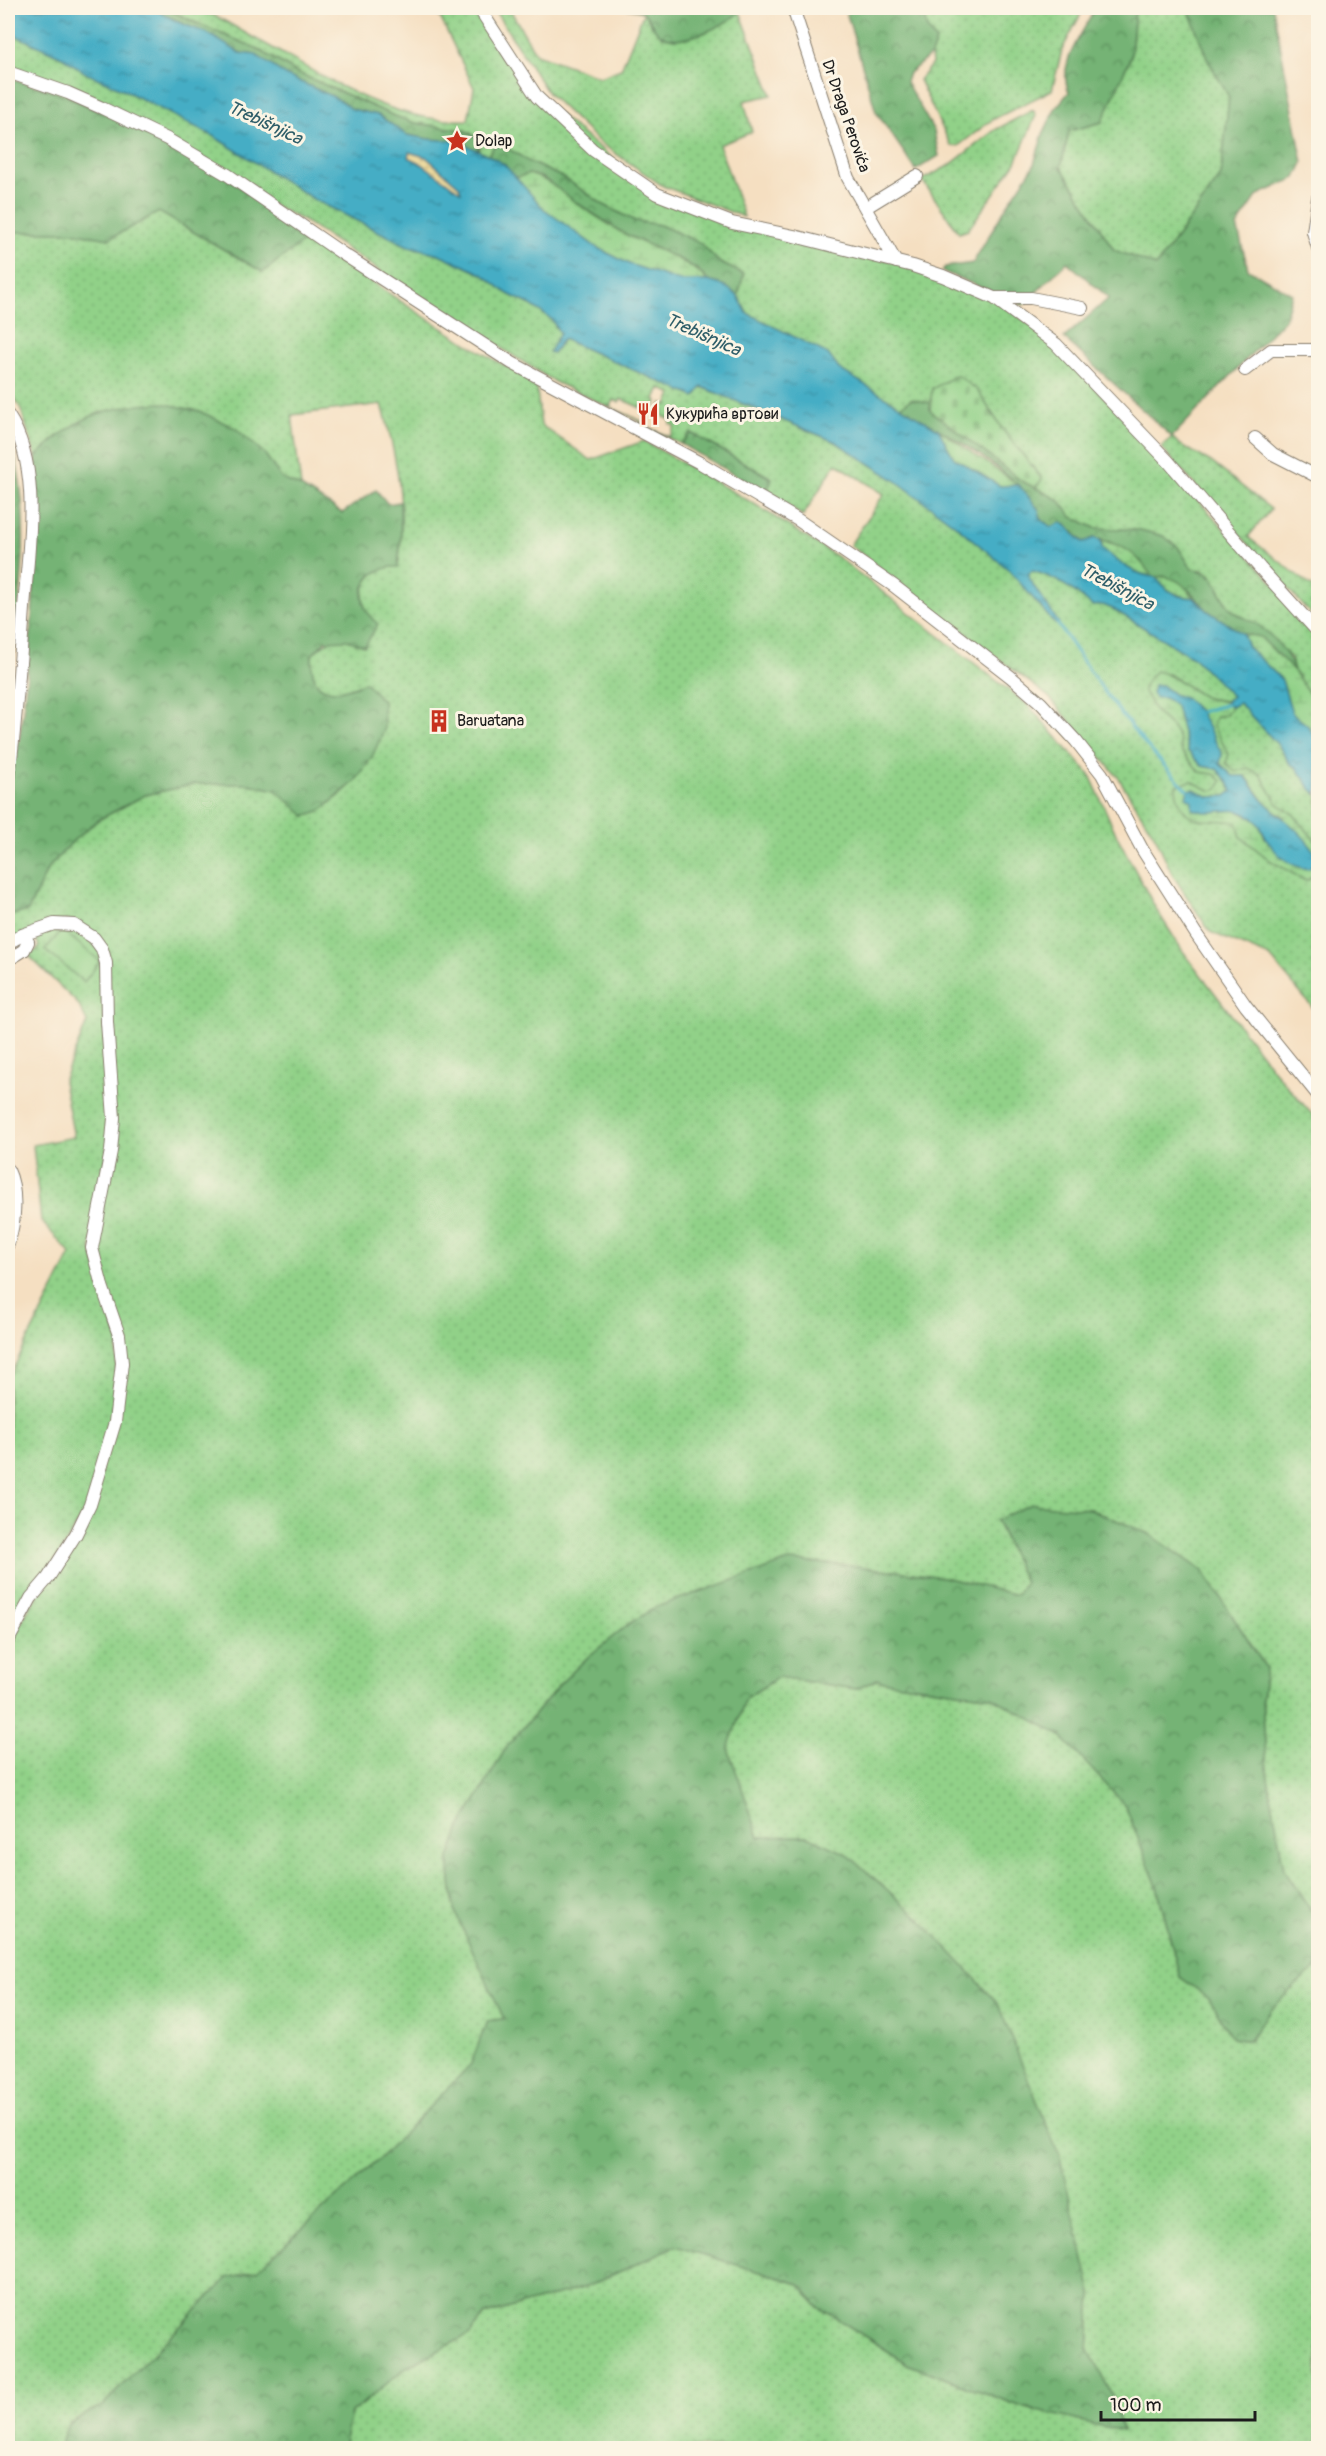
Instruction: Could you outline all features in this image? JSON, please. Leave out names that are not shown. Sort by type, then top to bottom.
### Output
[{"type":"street","points":[[480,8],[537,97],[592,150],[657,194],[732,223],[794,236],[943,276],[994,298],[1056,344],[1168,461],[1253,561],[1318,632]]},
{"type":"street","name":"Dr Draga Perovića","points":[[793,8],[848,178],[897,262]]},
{"type":"street","points":[[8,72],[68,93],[102,108],[167,139],[228,175],[305,229],[512,363],[702,464],[798,520],[894,586],[1011,677],[1041,703],[1102,774],[1142,849],[1190,926],[1246,1006],[1318,1095]]},
{"type":"street","points":[[865,208],[917,176]]},
{"type":"street","points":[[1318,198],[1313,232],[1318,248]]},
{"type":"street","points":[[994,298],[1031,298],[1083,308]]},
{"type":"street","points":[[1245,370],[1271,350],[1318,350]]},
{"type":"street","points":[[8,415],[24,457],[31,506],[17,705],[8,787]]},
{"type":"street","points":[[1256,438],[1273,454],[1318,477]]},
{"type":"street","points":[[8,943],[22,935],[54,924],[74,925],[94,938],[102,949],[106,963],[107,1022],[114,1118],[92,1248],[119,1335],[122,1363],[114,1422],[90,1505],[76,1534],[48,1578],[31,1598],[8,1641]]},
{"type":"street","points":[[8,960],[27,946],[26,937],[22,935]]},
{"type":"street","points":[[8,1170],[14,1205],[8,1244]]},
{"type":"green space","points":[[190,7],[209,13],[335,83],[387,107],[440,120],[468,120],[474,88],[441,19],[432,8],[479,8],[537,97],[657,194],[732,223],[896,262],[994,298],[1056,344],[1318,632],[1318,707],[1294,671],[1291,658],[1260,627],[1230,609],[1212,576],[1203,570],[1192,569],[1178,547],[1163,536],[1140,530],[1095,528],[1072,517],[1059,500],[1036,488],[1042,478],[1003,430],[977,390],[932,388],[931,403],[911,399],[900,407],[839,369],[828,354],[747,313],[738,296],[743,274],[720,263],[700,243],[660,225],[635,221],[604,205],[564,178],[529,162],[516,153],[494,146],[488,155],[478,152],[480,146],[471,133],[415,123],[392,115],[298,73],[278,61],[165,8]]},
{"type":"green space","points":[[152,8],[165,8],[256,48],[298,73],[392,115],[415,123],[463,130],[478,138],[478,152],[457,141],[407,135],[378,115],[352,109],[336,98],[287,76],[256,55],[241,53]]},
{"type":"green space","points":[[493,8],[509,8],[536,54],[600,77],[621,69],[644,12],[658,33],[670,38],[680,38],[691,37],[713,29],[740,12],[772,95],[744,101],[752,132],[719,145],[744,217],[663,186],[599,142],[548,93]]},
{"type":"green space","points":[[625,8],[738,8],[740,12],[713,29],[691,37],[670,38],[656,31],[644,13]]},
{"type":"green space","points":[[845,8],[922,8],[927,29],[936,41],[931,55],[909,73],[906,82],[934,131],[939,156],[916,170],[876,112]]},
{"type":"green space","points":[[922,8],[1084,8],[1062,50],[1052,90],[992,120],[958,146],[951,146],[919,80],[932,64],[931,55],[936,41],[927,29]]},
{"type":"green space","points":[[1095,8],[1135,8],[1131,56],[1102,122],[1069,131],[1061,167],[1114,250],[1156,266],[1221,176],[1229,97],[1207,58],[1188,8],[1273,8],[1303,163],[1296,178],[1258,195],[1237,226],[1248,269],[1292,294],[1285,319],[1172,437],[1064,338],[1109,298],[1067,262],[1023,305],[942,271],[945,267],[973,263],[1033,167],[1043,134],[1055,109],[1069,92],[1066,70],[1069,59]]},
{"type":"green space","points":[[1135,8],[1188,8],[1207,58],[1229,97],[1221,176],[1156,266],[1114,250],[1061,167],[1069,131],[1102,122],[1131,56]]},
{"type":"green space","points":[[8,32],[62,57],[86,73],[213,136],[315,200],[408,246],[439,254],[482,274],[508,294],[531,305],[551,319],[560,333],[550,352],[553,353],[563,339],[695,397],[702,387],[836,442],[895,480],[954,524],[1008,569],[1055,624],[1058,623],[1029,579],[1029,573],[1033,571],[1065,585],[1092,606],[1103,605],[1113,609],[1194,658],[1232,696],[1226,701],[1205,698],[1169,674],[1155,711],[1171,726],[1178,736],[1182,752],[1200,772],[1215,774],[1222,781],[1218,789],[1211,791],[1191,781],[1176,786],[1229,820],[1238,823],[1241,837],[1271,861],[1306,881],[1318,873],[1318,1014],[1270,957],[1210,932],[1172,874],[1156,838],[1118,777],[1049,697],[850,545],[884,494],[836,463],[803,516],[766,493],[772,478],[691,433],[681,444],[639,424],[640,421],[555,382],[304,221],[8,69]],"holes":[[[660,388],[672,394],[667,405],[662,403],[660,408],[663,410],[661,415],[671,420],[670,424],[675,426],[670,437],[610,407],[613,400],[619,402],[621,399],[641,408],[642,405],[648,408],[650,405],[655,407],[657,401],[655,399]]]},
{"type":"green space","points":[[8,77],[66,96],[133,127],[226,177],[309,237],[263,272],[159,212],[109,239],[72,232],[8,232]]},
{"type":"green space","points":[[1033,110],[1036,115],[1016,162],[968,230],[959,233],[922,180],[950,165],[995,130]]},
{"type":"green space","points":[[494,146],[502,146],[529,162],[564,178],[604,205],[635,221],[660,225],[700,243],[720,263],[744,274],[738,296],[725,286],[708,281],[698,270],[683,261],[621,232],[543,178],[529,174],[515,178],[504,164],[488,155]]},
{"type":"green space","points":[[529,174],[548,182],[581,207],[619,231],[688,265],[708,281],[680,281],[629,264],[596,247],[544,209],[515,178]]},
{"type":"green space","points":[[159,212],[263,272],[309,237],[420,314],[536,383],[541,425],[591,460],[644,441],[756,505],[839,558],[1029,706],[1090,775],[1116,834],[1156,909],[1182,950],[1274,1071],[1318,1121],[1318,1921],[1284,1870],[1267,1772],[1262,1699],[1266,1668],[1203,1571],[1149,1534],[1090,1509],[996,1521],[1025,1582],[1017,1595],[943,1577],[856,1566],[630,1623],[589,1656],[560,1684],[506,1748],[459,1830],[449,1859],[454,1910],[505,2019],[487,2021],[472,2064],[381,2157],[256,2271],[228,2278],[102,2406],[68,2424],[59,2448],[8,2448],[8,1644],[92,1506],[123,1363],[94,1248],[112,1152],[103,948],[66,920],[8,940],[8,916],[28,911],[48,868],[74,840],[98,820],[145,795],[195,784],[249,784],[276,790],[306,816],[337,798],[356,780],[372,757],[365,683],[343,690],[326,690],[319,686],[315,679],[312,655],[324,644],[336,639],[349,640],[364,646],[370,618],[365,609],[364,591],[372,576],[388,567],[398,566],[401,545],[399,485],[382,404],[292,415],[301,487],[282,479],[264,453],[57,436],[36,457],[21,410],[8,385],[8,232],[72,232],[109,239]]},
{"type":"green space","points":[[957,375],[977,390],[1003,430],[1042,479],[1036,488],[1022,481],[930,410],[932,389]]},
{"type":"green space","points":[[911,399],[931,403],[930,410],[1022,481],[1059,500],[1072,517],[1095,528],[1140,530],[1163,536],[1178,547],[1192,569],[1202,571],[1213,579],[1226,604],[1232,610],[1272,636],[1285,653],[1294,671],[1260,637],[1243,634],[1208,611],[1190,591],[1166,576],[1155,577],[1146,571],[1141,561],[1110,542],[1094,538],[1085,542],[1061,522],[1052,527],[1041,520],[1034,504],[1002,471],[958,441],[900,407]]},
{"type":"green space","points":[[161,403],[199,411],[235,428],[264,453],[282,479],[301,487],[342,513],[376,490],[388,504],[400,502],[401,535],[398,567],[376,572],[368,579],[364,587],[364,606],[378,624],[365,646],[347,640],[325,641],[312,655],[315,679],[319,686],[326,690],[343,690],[365,682],[383,701],[384,730],[372,757],[356,780],[322,810],[305,816],[276,790],[249,784],[195,784],[145,795],[98,820],[74,840],[48,868],[28,911],[8,916],[8,746],[19,742],[27,671],[35,564],[36,457],[65,431],[92,416],[122,407]]},
{"type":"green space","points":[[938,429],[1019,485],[1000,486],[954,458]]},
{"type":"green space","points":[[8,430],[17,464],[22,498],[23,533],[19,605],[8,710]]},
{"type":"green space","points":[[691,433],[772,479],[766,493],[681,444]]},
{"type":"green space","points":[[1172,437],[1179,444],[1211,462],[1271,509],[1248,537],[1318,591],[1318,622],[1161,447]]},
{"type":"green space","points":[[1101,541],[1117,545],[1131,553],[1155,577],[1140,574],[1120,563],[1102,548]]},
{"type":"green space","points":[[1155,577],[1167,577],[1178,581],[1194,598],[1172,592]]},
{"type":"green space","points":[[1243,634],[1260,637],[1294,671],[1318,707],[1318,742],[1308,726],[1292,713],[1282,680],[1248,647]]},
{"type":"green space","points":[[1156,671],[1163,673],[1204,697],[1221,701],[1231,707],[1226,715],[1216,716],[1212,725],[1229,754],[1226,763],[1235,772],[1248,768],[1260,774],[1277,803],[1294,815],[1318,844],[1318,873],[1306,881],[1271,861],[1241,837],[1237,823],[1198,819],[1186,812],[1178,798],[1176,786],[1191,781],[1211,791],[1218,789],[1222,781],[1214,774],[1200,772],[1182,752],[1178,736],[1155,711],[1143,690],[1148,679]],"holes":[[[1161,685],[1175,695],[1187,699],[1200,712],[1222,754],[1220,763],[1233,776],[1246,776],[1267,805],[1284,817],[1265,838],[1257,821],[1235,809],[1225,811],[1194,789],[1209,797],[1227,796],[1232,791],[1217,769],[1202,766],[1188,751],[1176,706],[1165,698]]]},
{"type":"green space","points":[[1239,703],[1279,746],[1290,764],[1296,767],[1310,788],[1318,795],[1318,844],[1294,815],[1277,803],[1260,774],[1235,772],[1226,763],[1211,725],[1216,716],[1226,715],[1231,707]]},
{"type":"green space","points":[[67,925],[100,949],[113,1118],[91,1248],[118,1336],[113,1422],[89,1505],[8,1638],[8,1372],[11,1373],[71,1254],[41,1221],[33,1145],[74,1137],[63,1081],[87,1022],[78,1004],[28,955],[39,947],[35,934]]},
{"type":"green space","points":[[62,930],[100,961],[84,982],[45,950]]},
{"type":"green space","points":[[1031,1504],[1090,1509],[1149,1534],[1203,1571],[1266,1668],[1262,1699],[1267,1772],[1284,1870],[1318,1921],[1318,1967],[1280,2001],[1249,2041],[1232,2038],[1209,1998],[1180,1977],[1157,1886],[1125,1805],[1060,1735],[992,1697],[876,1680],[856,1689],[778,1677],[746,1698],[728,1748],[759,1837],[808,1836],[847,1854],[919,1918],[997,2002],[1060,2158],[1092,2293],[1088,2349],[1113,2397],[1122,2431],[1025,2408],[910,2365],[817,2306],[800,2284],[675,2246],[586,2287],[485,2315],[470,2334],[407,2367],[351,2413],[343,2448],[59,2448],[68,2424],[102,2406],[228,2278],[256,2271],[381,2157],[471,2064],[487,2021],[504,2019],[454,1910],[449,1859],[459,1830],[506,1748],[560,1684],[589,1656],[630,1623],[656,1607],[789,1561],[856,1566],[943,1577],[1017,1595],[1025,1582],[996,1520]]},
{"type":"green space","points":[[778,1677],[856,1689],[876,1680],[992,1697],[1060,1735],[1125,1805],[1157,1886],[1180,1977],[1209,1998],[1232,2038],[1249,2041],[1280,2001],[1318,1967],[1318,2448],[343,2448],[351,2413],[407,2367],[470,2334],[485,2315],[586,2287],[675,2246],[800,2284],[817,2306],[910,2365],[1025,2408],[1122,2430],[1113,2397],[1088,2349],[1092,2293],[808,1836],[759,1837],[727,1748],[746,1698]]},
{"type":"sand","points":[[409,152],[426,157],[459,186],[461,193],[419,162],[408,157]]},
{"type":"water","name":"Trebišnjica","points":[[8,8],[152,8],[178,22],[207,33],[240,53],[256,55],[287,76],[336,98],[352,109],[378,115],[407,135],[457,141],[488,155],[504,164],[544,209],[596,247],[629,264],[680,281],[708,281],[725,286],[738,296],[747,313],[828,354],[839,369],[938,429],[954,458],[1000,486],[1019,485],[1039,510],[1041,520],[1052,527],[1061,522],[1084,542],[1094,538],[1101,541],[1102,548],[1127,567],[1140,574],[1155,577],[1168,590],[1179,596],[1194,598],[1208,611],[1243,634],[1248,647],[1282,680],[1292,713],[1308,726],[1318,742],[1318,795],[1310,788],[1296,767],[1290,764],[1279,746],[1239,703],[1231,707],[1226,701],[1232,696],[1194,658],[1113,609],[1103,605],[1092,606],[1065,585],[1033,571],[1029,573],[1029,579],[1059,623],[1055,624],[1008,569],[954,524],[895,480],[836,442],[702,387],[695,397],[563,339],[553,353],[549,352],[560,333],[551,319],[531,305],[508,294],[482,274],[439,254],[408,246],[315,200],[213,136],[86,73],[62,57],[8,32]],"holes":[[[409,152],[426,157],[459,186],[461,192],[419,162],[408,157]]]},
{"type":"water","points":[[1154,685],[1161,685],[1175,695],[1187,699],[1200,712],[1222,754],[1220,764],[1233,776],[1245,776],[1265,803],[1308,842],[1318,858],[1309,869],[1302,868],[1283,858],[1269,842],[1257,822],[1247,814],[1231,810],[1201,812],[1192,809],[1192,801],[1186,797],[1188,790],[1194,789],[1209,797],[1226,796],[1232,791],[1217,769],[1202,766],[1188,751],[1176,706],[1165,698],[1155,698],[1152,693]]},
{"type":"waterway","points":[[1057,623],[1118,710],[1188,790]]},
{"type":"waterway","points":[[1200,712],[1228,704]]},
{"type":"place","name":"Dolap","points":[[457,141]]},
{"type":"place","name":"Кукурића вртови","points":[[648,414]]},
{"type":"place","name":"Baruatana","points":[[439,721]]}]
